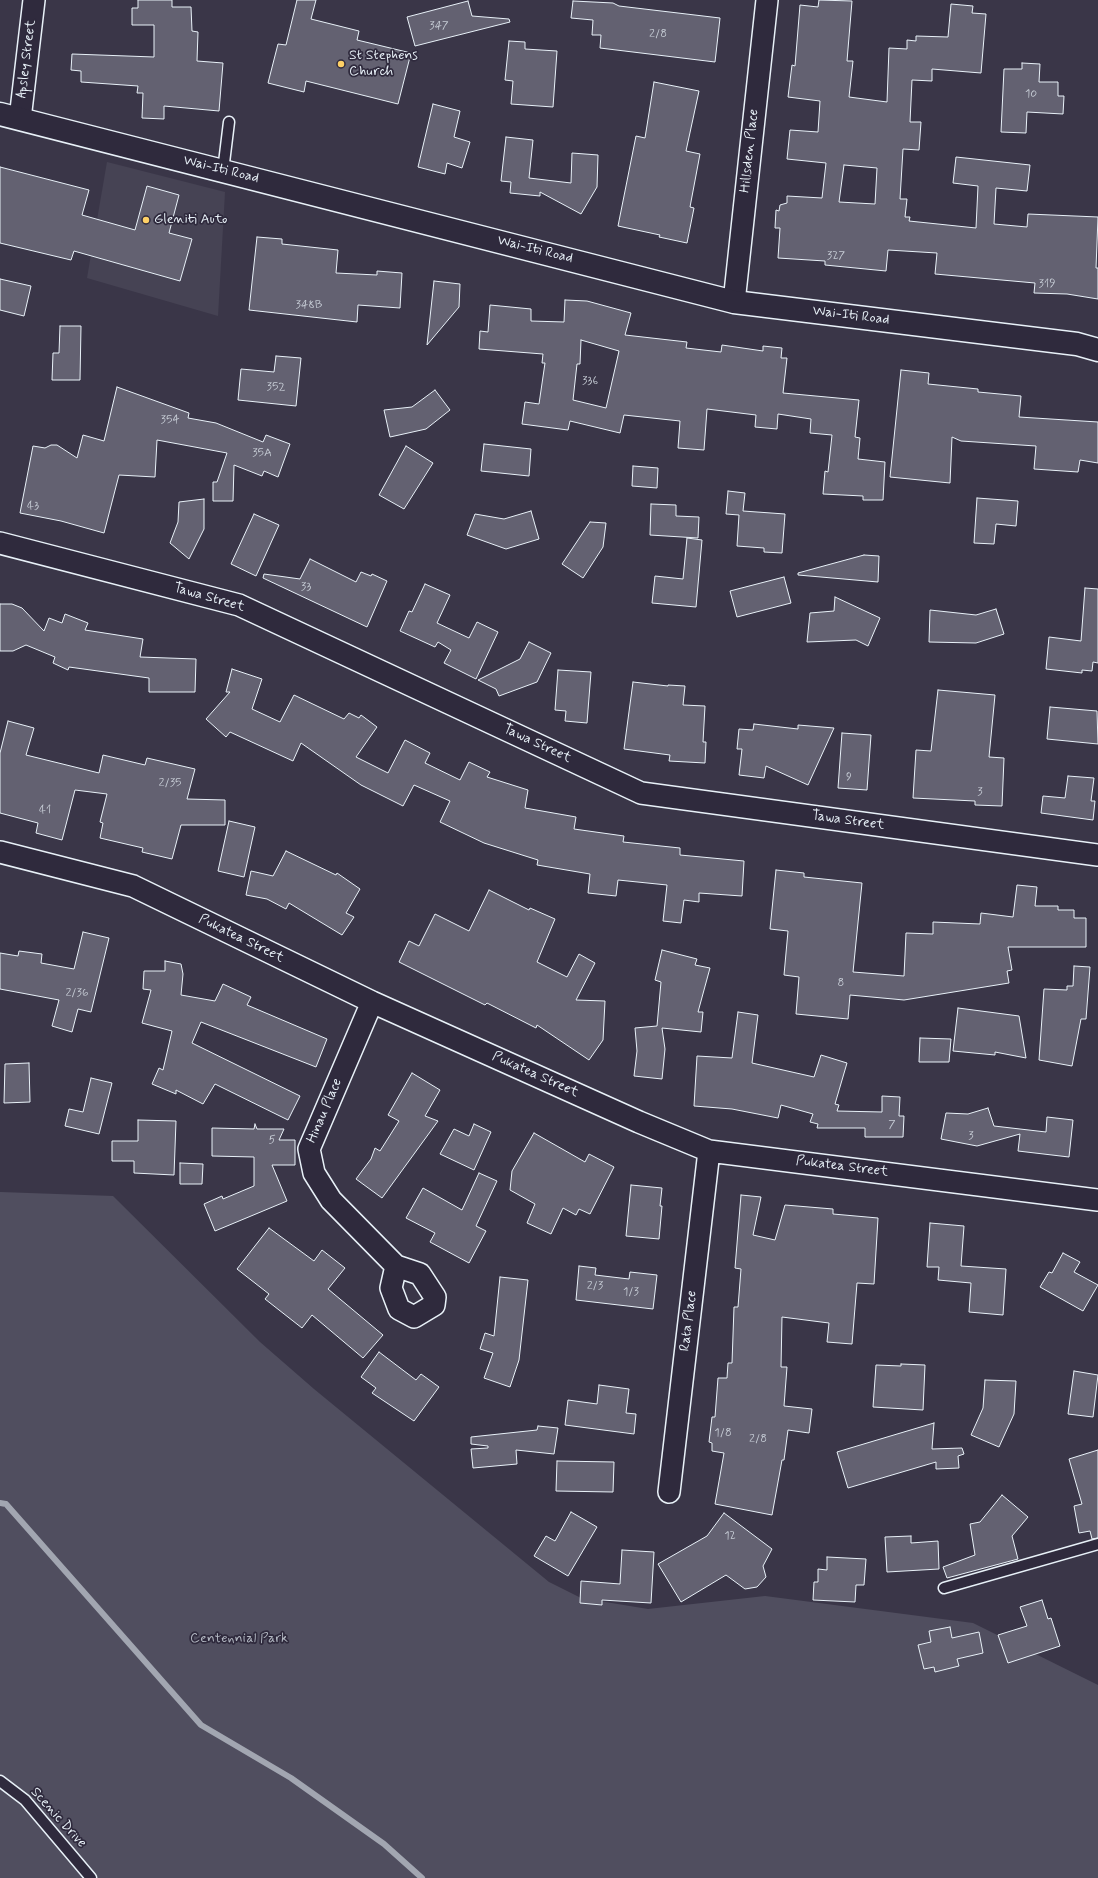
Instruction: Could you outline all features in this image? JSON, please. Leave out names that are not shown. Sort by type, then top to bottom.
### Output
[{"type":"street","name":"Apsley Street","points":[[10,116],[34,0]]},
{"type":"street","name":"Hillsden Place","points":[[734,302],[767,0]]},
{"type":"street","name":"Wai-Iti Road","points":[[10,116],[734,302],[1088,342],[1098,350]]},
{"type":"street","name":"Tawa Street","points":[[0,543],[240,605],[641,793],[1098,855]]},
{"type":"street","name":"Pukatea Street","points":[[0,852],[133,886],[372,1002],[639,1122],[709,1150],[1098,1200]]},
{"type":"street","name":"Hinau Place","points":[[372,1002],[309,1149],[314,1173],[331,1200],[396,1266]]},
{"type":"street","name":"Rata Place","points":[[669,1492],[709,1150]]},
{"type":"lane","points":[[223,171],[229,122]]},
{"type":"lane","points":[[944,1588],[1098,1544]]},
{"type":"lane","name":"Scenic Drive","points":[[0,1781],[25,1800],[91,1878]]},
{"type":"shaded area","points":[[107,162],[225,192],[218,316],[87,278]]},
{"type":"green space","name":"Centennial Park","points":[[0,1192],[113,1196],[260,1342],[314,1389],[549,1582],[581,1598],[648,1609],[765,1596],[973,1623],[1098,1685],[1098,1878],[0,1878]]},
{"type":"building","points":[[138,0],[172,0],[172,7],[191,7],[192,31],[198,32],[197,61],[223,63],[219,111],[164,106],[164,119],[142,118],[143,93],[137,93],[138,86],[81,82],[81,71],[71,70],[72,54],[154,57],[154,25],[132,25],[132,8],[138,8]]},
{"type":"building","name":"St Stephens Church","points":[[297,0],[316,0],[311,19],[359,31],[357,40],[411,53],[398,104],[306,81],[304,92],[268,83],[278,44],[286,45]]},
{"type":"building","points":[[819,0],[852,1],[847,61],[853,61],[849,97],[887,102],[889,48],[907,49],[907,40],[916,41],[916,36],[948,37],[951,4],[973,6],[972,13],[986,14],[981,73],[932,69],[932,81],[912,80],[910,122],[921,122],[919,150],[903,149],[900,199],[907,199],[905,217],[910,217],[909,221],[976,228],[978,186],[953,183],[956,157],[1030,165],[1027,191],[996,188],[994,224],[1027,227],[1028,214],[1098,217],[1096,268],[1098,268],[1098,299],[1067,294],[1034,293],[1035,283],[935,274],[937,253],[888,250],[886,271],[825,265],[825,261],[778,258],[780,228],[775,228],[776,210],[779,211],[780,205],[787,203],[787,196],[822,198],[826,163],[787,159],[790,130],[818,132],[820,101],[788,97],[792,65],[795,66],[800,5],[818,7]],"holes":[[[844,165],[877,168],[875,204],[839,202]]]},
{"type":"building","points":[[468,1],[472,16],[509,19],[510,22],[415,46],[407,17]]},
{"type":"building","points":[[573,1],[613,3],[619,6],[720,18],[715,62],[600,48],[601,35],[592,35],[593,20],[571,18]]},
{"type":"building","points":[[509,41],[525,42],[525,49],[557,51],[553,107],[511,104],[513,81],[505,80]]},
{"type":"building","points":[[1022,63],[1040,64],[1039,82],[1058,82],[1058,96],[1064,96],[1063,114],[1027,112],[1026,133],[1001,132],[1004,69],[1022,69]]},
{"type":"building","points":[[654,82],[699,91],[686,151],[700,154],[690,207],[694,208],[687,243],[659,237],[660,235],[618,226],[636,136],[645,138]]},
{"type":"building","points":[[433,104],[460,111],[454,137],[470,142],[462,168],[447,163],[445,174],[418,167]]},
{"type":"building","points":[[506,137],[533,140],[529,178],[571,183],[572,153],[598,155],[597,187],[581,214],[540,192],[540,196],[510,193],[511,182],[501,181]]},
{"type":"building","points":[[0,167],[89,190],[82,215],[135,230],[147,186],[179,195],[169,233],[192,239],[180,281],[74,251],[71,260],[0,243]]},
{"type":"building","points":[[257,237],[282,239],[282,244],[338,250],[336,273],[377,275],[377,271],[402,273],[400,308],[358,305],[357,322],[249,310]]},
{"type":"building","points":[[0,279],[31,286],[24,316],[0,310]]},
{"type":"building","points":[[434,281],[460,284],[459,307],[427,345]]},
{"type":"building","points":[[565,300],[587,301],[631,313],[625,335],[687,342],[686,348],[721,352],[722,345],[763,351],[763,346],[782,348],[781,358],[787,358],[783,393],[859,400],[855,437],[860,438],[858,459],[885,462],[883,500],[863,500],[863,496],[823,494],[825,471],[828,472],[832,435],[810,433],[811,419],[778,414],[777,429],[755,427],[756,415],[707,409],[704,450],[678,448],[680,421],[624,415],[620,433],[570,421],[568,430],[522,424],[525,402],[539,404],[545,363],[542,363],[543,354],[479,349],[480,331],[488,332],[490,305],[531,309],[531,321],[564,322]],"holes":[[[581,340],[619,351],[606,408],[573,400],[577,364],[580,364]]]},
{"type":"building","points":[[60,326],[81,326],[80,380],[52,380],[53,353],[59,353]]},
{"type":"building","points":[[276,356],[301,358],[296,406],[238,400],[241,369],[274,372]]},
{"type":"building","points":[[901,370],[929,373],[928,384],[978,389],[978,392],[1021,396],[1019,417],[1098,422],[1098,463],[1080,460],[1078,472],[1034,469],[1036,446],[961,441],[952,437],[950,483],[890,477]]},
{"type":"building","points":[[117,387],[189,413],[188,418],[216,423],[263,442],[266,435],[290,444],[278,477],[264,471],[262,476],[234,465],[233,501],[213,501],[213,482],[217,482],[227,453],[157,440],[155,477],[119,475],[104,533],[61,521],[20,513],[33,446],[45,448],[51,445],[57,445],[77,458],[83,435],[104,441]]},
{"type":"building","points":[[435,390],[450,410],[426,429],[390,437],[384,410],[412,407]]},
{"type":"building","points":[[484,444],[531,449],[529,476],[481,471]]},
{"type":"building","points":[[406,446],[433,463],[404,509],[379,495]]},
{"type":"building","points":[[633,466],[658,468],[657,488],[632,486]]},
{"type":"building","points":[[728,491],[745,493],[743,511],[785,514],[782,553],[764,552],[764,548],[737,546],[739,515],[726,514]]},
{"type":"building","points":[[977,498],[1018,501],[1016,526],[996,524],[994,544],[974,543]]},
{"type":"building","points":[[204,499],[204,529],[189,559],[170,543],[178,522],[179,502]]},
{"type":"building","points":[[651,504],[676,505],[676,516],[699,517],[698,538],[650,535]]},
{"type":"building","points":[[531,511],[539,539],[506,549],[467,535],[475,514],[504,519]]},
{"type":"building","points":[[254,514],[279,525],[256,576],[231,564]]},
{"type":"building","points":[[590,522],[606,523],[603,547],[583,578],[562,564]]},
{"type":"building","points":[[687,538],[702,540],[696,607],[652,603],[655,576],[683,579]]},
{"type":"building","points":[[864,555],[879,556],[878,582],[798,575],[798,573]]},
{"type":"building","points":[[310,559],[356,582],[361,572],[371,576],[372,574],[387,581],[367,627],[263,578],[264,574],[300,579]]},
{"type":"building","points":[[784,577],[791,603],[737,617],[730,591]]},
{"type":"building","points":[[425,584],[450,595],[437,623],[469,638],[477,622],[498,632],[476,679],[444,663],[451,650],[438,642],[435,647],[400,631],[409,611],[412,612]]},
{"type":"building","points":[[1085,588],[1098,589],[1098,663],[1093,662],[1092,671],[1082,670],[1082,673],[1046,669],[1049,637],[1081,641]]},
{"type":"building","points":[[835,597],[880,618],[868,646],[856,640],[807,642],[810,613],[834,611]]},
{"type":"building","points":[[0,604],[12,604],[22,608],[44,631],[49,618],[62,623],[65,614],[88,623],[85,630],[143,639],[140,657],[196,659],[195,692],[149,692],[149,678],[69,667],[68,670],[53,663],[55,657],[26,645],[13,651],[0,651]]},
{"type":"building","points":[[996,609],[1004,634],[976,643],[929,642],[930,610],[976,615]]},
{"type":"building","points":[[529,642],[551,653],[537,682],[499,696],[496,689],[478,680],[520,659]]},
{"type":"building","points":[[232,669],[262,679],[252,709],[280,722],[294,695],[344,719],[349,713],[359,718],[361,715],[377,727],[356,757],[388,773],[405,740],[430,753],[425,763],[460,780],[469,762],[490,772],[487,777],[528,790],[525,808],[576,817],[574,829],[624,836],[623,842],[680,848],[680,855],[744,861],[742,896],[699,893],[699,902],[684,900],[681,923],[663,921],[667,885],[618,880],[616,896],[588,893],[590,874],[537,865],[538,860],[484,843],[440,822],[450,801],[414,785],[403,806],[361,785],[301,743],[293,761],[230,732],[226,737],[206,719],[230,692],[226,692]]},
{"type":"building","points":[[558,670],[591,672],[587,723],[565,721],[566,711],[555,710]]},
{"type":"building","points":[[633,682],[668,686],[685,686],[683,705],[705,706],[703,742],[706,742],[705,763],[669,761],[670,755],[624,749]]},
{"type":"building","points":[[938,690],[995,695],[989,757],[1004,758],[1002,806],[975,805],[975,801],[913,798],[916,750],[931,751]]},
{"type":"building","points":[[1050,707],[1097,711],[1098,744],[1047,739]]},
{"type":"building","points":[[8,721],[34,728],[26,755],[99,773],[103,755],[145,765],[147,758],[195,769],[187,799],[225,800],[225,825],[181,825],[172,859],[142,852],[143,848],[100,838],[103,823],[100,822],[107,794],[75,790],[62,840],[36,833],[38,823],[0,813],[0,753]]},
{"type":"building","points":[[754,724],[798,729],[798,725],[834,728],[808,785],[766,766],[764,778],[739,775],[742,749],[737,749],[739,729],[753,730]]},
{"type":"building","points":[[842,733],[871,735],[867,790],[838,788]]},
{"type":"building","points":[[1068,776],[1094,778],[1091,801],[1095,801],[1093,820],[1041,813],[1043,796],[1065,798]]},
{"type":"building","points":[[229,821],[255,827],[244,877],[218,871]]},
{"type":"building","points":[[286,851],[336,875],[337,873],[360,889],[346,913],[354,917],[342,935],[289,903],[286,909],[267,899],[246,895],[251,871],[273,876]]},
{"type":"building","points":[[776,870],[804,873],[804,877],[862,883],[853,972],[904,976],[906,933],[933,934],[933,922],[980,924],[981,913],[1013,917],[1017,885],[1037,887],[1035,906],[1058,906],[1058,910],[1074,910],[1074,918],[1086,918],[1086,947],[1008,947],[1012,970],[1007,971],[1009,983],[904,1000],[850,995],[848,1019],[796,1014],[799,977],[784,975],[788,931],[770,929]]},
{"type":"building","points":[[489,890],[529,910],[530,908],[555,919],[537,962],[567,977],[579,954],[595,963],[576,1000],[605,1001],[603,1040],[589,1060],[537,1025],[536,1028],[487,1003],[485,1005],[399,962],[409,941],[419,946],[435,914],[469,931]]},
{"type":"building","points":[[83,932],[109,938],[91,1012],[78,1009],[72,1032],[52,1026],[59,1000],[0,989],[0,953],[18,956],[19,951],[42,954],[41,963],[74,969]]},
{"type":"building","points":[[662,950],[697,959],[695,965],[710,968],[698,1012],[703,1012],[701,1032],[662,1028],[665,1049],[662,1079],[634,1076],[637,1051],[635,1028],[657,1026],[661,982],[655,980]]},
{"type":"building","points":[[165,961],[181,964],[183,974],[181,995],[215,1001],[223,984],[251,997],[247,1005],[327,1039],[316,1067],[201,1022],[192,1043],[300,1096],[288,1120],[215,1084],[203,1104],[176,1090],[176,1094],[152,1084],[159,1068],[163,1070],[172,1031],[142,1023],[151,990],[143,989],[144,971],[165,971]]},
{"type":"building","points":[[1074,966],[1090,967],[1086,1019],[1081,1019],[1072,1066],[1039,1060],[1044,989],[1067,990],[1067,986],[1073,986]]},
{"type":"building","points":[[958,1008],[1019,1016],[1026,1058],[995,1052],[995,1055],[953,1051]]},
{"type":"building","points":[[738,1012],[758,1015],[752,1063],[814,1077],[821,1055],[847,1063],[835,1104],[839,1105],[837,1111],[882,1112],[882,1096],[900,1097],[899,1116],[904,1116],[903,1137],[865,1137],[865,1128],[817,1128],[818,1124],[810,1122],[813,1114],[781,1105],[778,1118],[732,1109],[694,1106],[697,1056],[732,1058]]},
{"type":"building","points":[[920,1038],[951,1039],[949,1062],[919,1062]]},
{"type":"building","points":[[29,1063],[30,1102],[4,1103],[5,1064]]},
{"type":"building","points":[[412,1073],[440,1090],[425,1116],[438,1121],[382,1198],[356,1179],[371,1159],[375,1148],[380,1151],[399,1121],[388,1115]]},
{"type":"building","points":[[91,1078],[112,1083],[99,1134],[65,1126],[69,1109],[83,1112]]},
{"type":"building","points":[[988,1108],[994,1126],[1046,1132],[1047,1117],[1073,1120],[1069,1157],[1018,1151],[1020,1134],[977,1146],[941,1139],[946,1113],[968,1114]]},
{"type":"building","points":[[138,1120],[176,1121],[174,1175],[134,1173],[134,1161],[112,1161],[112,1141],[138,1141]]},
{"type":"building","points":[[255,1124],[257,1129],[284,1129],[279,1140],[295,1140],[295,1165],[272,1165],[287,1201],[215,1231],[204,1204],[222,1196],[223,1199],[254,1186],[254,1157],[212,1156],[212,1128],[254,1129]]},
{"type":"building","points":[[474,1124],[491,1132],[474,1170],[440,1154],[454,1129],[469,1136]]},
{"type":"building","points":[[534,1133],[585,1162],[589,1154],[614,1167],[590,1214],[579,1209],[576,1215],[563,1208],[551,1234],[527,1223],[535,1204],[510,1190],[512,1171]]},
{"type":"building","points":[[180,1163],[203,1164],[202,1184],[180,1184]]},
{"type":"building","points":[[479,1173],[497,1181],[476,1226],[486,1231],[469,1263],[430,1242],[435,1233],[406,1218],[423,1188],[462,1210]]},
{"type":"building","points":[[631,1185],[662,1188],[659,1239],[626,1236]]},
{"type":"building","points":[[741,1195],[761,1197],[753,1235],[775,1240],[785,1205],[833,1209],[833,1214],[878,1218],[874,1284],[857,1283],[852,1344],[827,1342],[829,1323],[782,1317],[781,1367],[787,1367],[784,1406],[812,1409],[809,1433],[788,1430],[784,1460],[782,1460],[772,1515],[715,1504],[724,1453],[712,1451],[712,1443],[709,1442],[712,1417],[715,1417],[718,1378],[727,1378],[728,1363],[732,1363],[734,1307],[738,1307],[741,1269],[735,1268]]},
{"type":"building","points":[[930,1223],[964,1226],[961,1266],[1006,1269],[1003,1315],[969,1312],[971,1283],[938,1280],[939,1267],[927,1267]]},
{"type":"building","points":[[269,1228],[314,1261],[322,1250],[345,1268],[328,1289],[383,1335],[363,1358],[312,1315],[302,1328],[265,1299],[269,1294],[237,1269]]},
{"type":"building","points":[[1063,1253],[1080,1262],[1074,1272],[1098,1285],[1083,1311],[1040,1287],[1049,1272],[1052,1273]]},
{"type":"building","points":[[579,1266],[596,1268],[595,1275],[629,1279],[630,1272],[657,1275],[653,1309],[576,1300]]},
{"type":"building","points":[[500,1277],[528,1280],[519,1360],[510,1387],[484,1378],[493,1353],[480,1349],[485,1333],[494,1336]]},
{"type":"building","points":[[379,1352],[416,1380],[421,1374],[439,1387],[414,1421],[372,1393],[376,1388],[361,1377]]},
{"type":"building","points":[[901,1364],[925,1365],[923,1410],[873,1407],[876,1365],[901,1366]]},
{"type":"building","points":[[1074,1371],[1098,1375],[1093,1417],[1068,1414]]},
{"type":"building","points":[[985,1380],[1016,1381],[1014,1414],[999,1447],[971,1435],[983,1408]]},
{"type":"building","points":[[599,1385],[629,1389],[626,1413],[636,1414],[634,1434],[565,1425],[568,1400],[597,1404]]},
{"type":"building","points":[[934,1423],[932,1449],[962,1448],[964,1454],[958,1456],[959,1468],[936,1469],[936,1462],[848,1488],[837,1452]]},
{"type":"building","points":[[538,1426],[558,1428],[554,1454],[516,1450],[517,1464],[473,1468],[471,1449],[488,1448],[488,1446],[471,1444],[471,1437],[537,1430]]},
{"type":"building","points":[[1098,1450],[1098,1538],[1092,1539],[1090,1531],[1079,1533],[1074,1506],[1082,1504],[1069,1459]]},
{"type":"building","points":[[557,1461],[614,1462],[613,1492],[556,1491]]},
{"type":"building","points":[[1002,1495],[1028,1517],[1012,1536],[1018,1559],[947,1578],[943,1567],[975,1555],[970,1524],[980,1522]]},
{"type":"building","points":[[571,1512],[597,1527],[568,1576],[534,1556],[546,1536],[555,1541]]},
{"type":"building","points":[[724,1513],[772,1549],[763,1566],[766,1577],[757,1587],[745,1589],[726,1575],[681,1602],[658,1564],[707,1536]]},
{"type":"building","points":[[911,1536],[911,1543],[938,1541],[939,1569],[887,1572],[885,1537]]},
{"type":"building","points":[[622,1550],[654,1552],[651,1603],[602,1600],[602,1605],[580,1603],[581,1581],[620,1584]]},
{"type":"building","points":[[827,1557],[866,1559],[864,1585],[856,1585],[855,1602],[813,1600],[814,1582],[818,1582],[818,1569],[827,1570]]},
{"type":"building","points":[[1042,1600],[1048,1619],[1051,1618],[1060,1646],[1008,1663],[998,1635],[1027,1626],[1020,1607]]},
{"type":"building","points":[[950,1627],[952,1638],[979,1632],[983,1653],[957,1659],[959,1666],[935,1672],[934,1667],[924,1669],[918,1645],[931,1642],[929,1631]]},
{"type":"waterway","points":[[0,1503],[6,1504],[201,1725],[291,1778],[384,1844],[422,1878]]},
{"type":"place","name":"St Stephens Church","points":[[341,64]]},
{"type":"place","name":"Gleniti Auto","points":[[146,220]]}]
